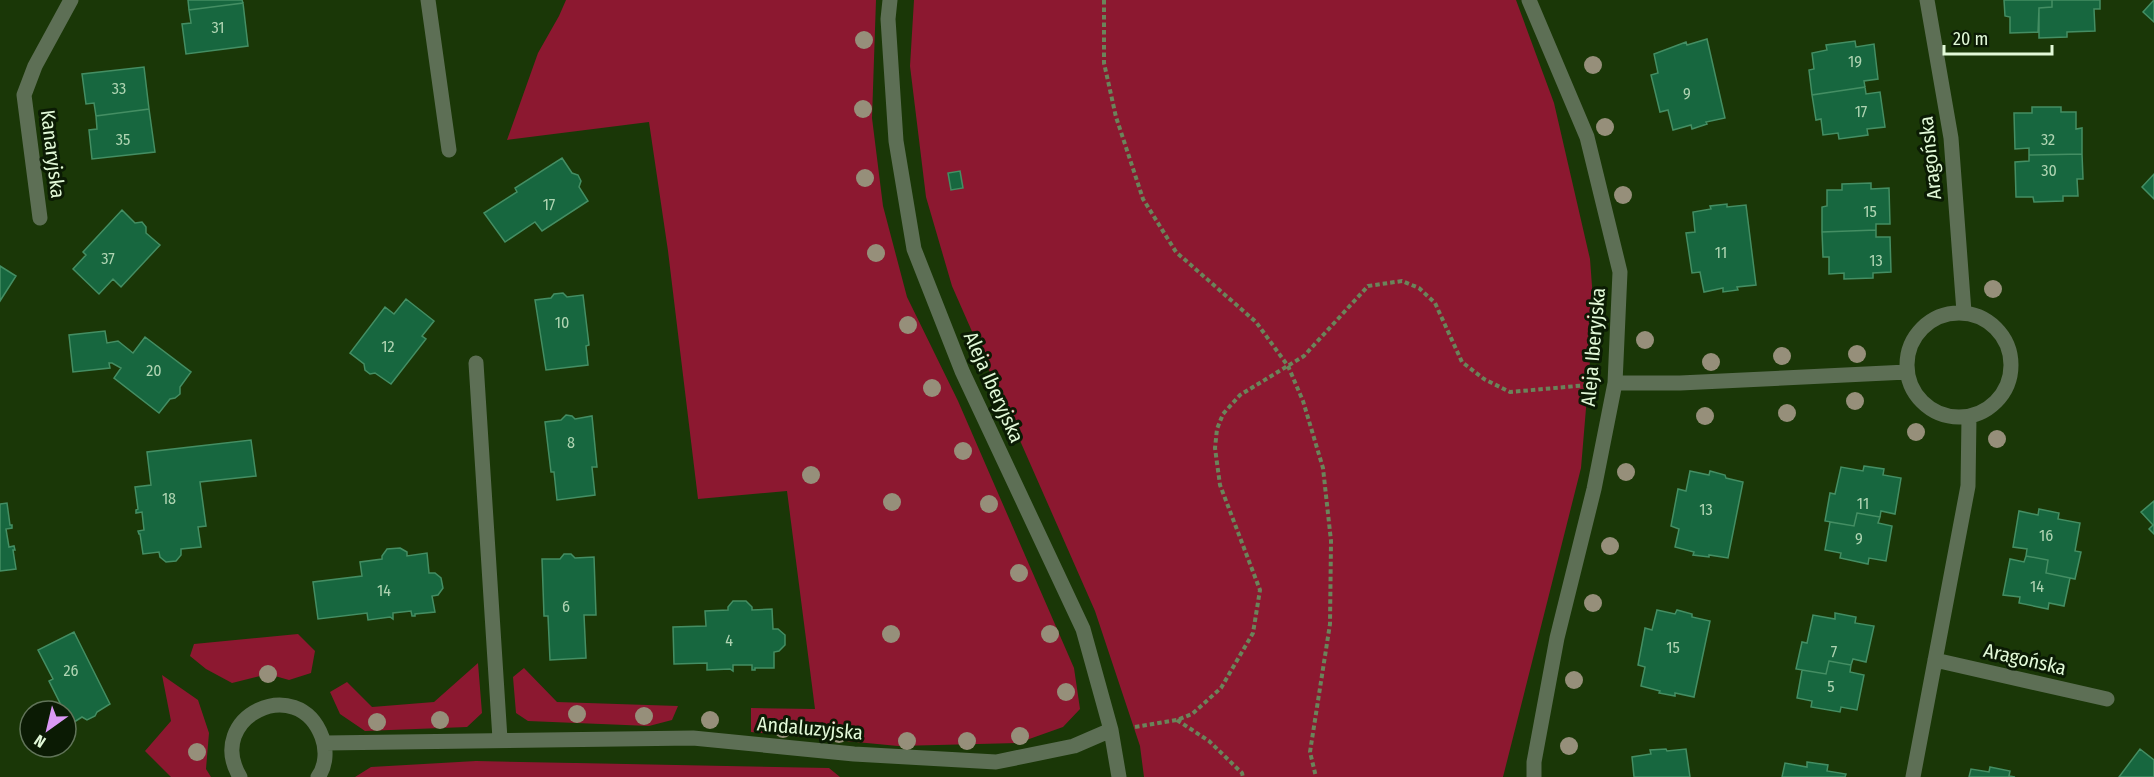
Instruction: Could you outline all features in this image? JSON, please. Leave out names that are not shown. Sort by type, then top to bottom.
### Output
[{"type":"street","name":"Kanaryjska","points":[[40,218],[24,95],[35,66],[71,0]]},
{"type":"street","points":[[428,0],[449,150]]},
{"type":"street","name":"Aleja Iberyjska","points":[[890,0],[888,19],[896,141],[914,249],[962,371],[1083,629],[1111,730],[1119,777]]},
{"type":"street","name":"Aleja Iberyjska","points":[[1529,0],[1587,137],[1620,272],[1615,382],[1594,489],[1557,638],[1534,762],[1534,777]]},
{"type":"street","name":"Aragońska","points":[[1928,0],[1951,138],[1964,312]]},
{"type":"street","points":[[1964,312],[1989,321],[2003,336],[2011,355],[2011,375],[2002,395],[1989,408],[1969,417],[1949,417],[1930,409],[1914,393],[1907,372],[1908,354],[1915,335],[1930,321],[1964,312]]},
{"type":"street","points":[[476,363],[500,739]]},
{"type":"street","points":[[1615,382],[1680,383],[1907,372]]},
{"type":"street","points":[[1913,777],[1968,486],[1969,417]]},
{"type":"street","name":"Aragońska","points":[[1935,660],[2107,699]]},
{"type":"street","points":[[240,777],[234,768],[232,752],[234,736],[253,712],[267,706],[282,705],[297,708],[310,716],[319,729],[325,743],[325,758],[318,777]]},
{"type":"street","name":"Andaluzyjska","points":[[325,743],[693,738],[854,754],[996,762],[1074,746],[1111,730]]},
{"type":"path","points":[[1104,0],[1104,63],[1116,117],[1143,199],[1176,252],[1256,322],[1288,366],[1303,402],[1323,468],[1331,541],[1330,624],[1310,752],[1316,777]]},
{"type":"path","points":[[1111,730],[1177,720],[1192,714],[1221,688],[1253,633],[1260,590],[1220,485],[1215,448],[1217,429],[1223,414],[1240,395],[1304,356],[1368,286],[1402,281],[1419,288],[1435,303],[1462,362],[1484,379],[1510,392],[1615,382]]},
{"type":"path","points":[[1177,720],[1209,741],[1242,772],[1243,777]]},
{"type":"shaded area","points":[[566,0],[876,0],[872,118],[883,206],[907,297],[958,401],[1074,668],[1080,709],[1063,727],[1018,743],[898,746],[751,732],[751,708],[815,709],[787,491],[698,499],[668,251],[649,122],[507,140],[538,53]]},
{"type":"shaded area","points":[[914,0],[1516,0],[1554,103],[1590,259],[1594,313],[1581,468],[1503,777],[1144,777],[1140,746],[1095,611],[952,286],[926,197],[910,66]]},
{"type":"shaded area","points":[[298,634],[315,651],[311,673],[289,680],[268,674],[232,683],[206,669],[190,656],[194,644]]},
{"type":"shaded area","points":[[478,663],[482,713],[467,727],[365,731],[340,714],[330,692],[347,682],[372,707],[434,702]]},
{"type":"shaded area","points":[[524,668],[557,702],[678,706],[672,720],[649,726],[528,721],[516,713],[513,677]]},
{"type":"shaded area","points":[[162,675],[198,700],[209,733],[206,769],[211,777],[171,777],[145,751],[171,721]]},
{"type":"shaded area","points":[[476,761],[829,768],[840,777],[355,777],[371,767]]},
{"type":"building","points":[[188,0],[242,0],[243,3],[189,10]]},
{"type":"building","points":[[2004,0],[2052,0],[2052,7],[2039,8],[2038,32],[2010,33],[2010,17],[2005,16]]},
{"type":"building","points":[[2052,0],[2100,0],[2100,9],[2094,9],[2095,31],[2067,32],[2067,37],[2039,38],[2039,8],[2052,7]]},
{"type":"building","points":[[2154,0],[2154,22],[2143,12]]},
{"type":"building","points":[[243,3],[248,46],[186,54],[182,24],[191,23],[189,10]]},
{"type":"building","points":[[1707,39],[1725,118],[1706,122],[1707,124],[1692,129],[1691,125],[1673,130],[1668,110],[1660,112],[1651,75],[1658,73],[1654,54],[1686,42],[1687,45]]},
{"type":"building","points":[[1855,41],[1856,47],[1874,44],[1878,79],[1864,81],[1865,87],[1812,95],[1809,70],[1814,69],[1812,53],[1827,50],[1826,45]]},
{"type":"building","points":[[144,67],[149,109],[96,116],[94,103],[86,104],[82,74]]},
{"type":"building","points":[[1865,87],[1866,94],[1880,92],[1885,127],[1867,129],[1868,135],[1839,139],[1838,133],[1823,135],[1821,119],[1816,120],[1812,95]]},
{"type":"building","points":[[2032,107],[2061,107],[2061,112],[2076,112],[2076,129],[2082,128],[2082,154],[2029,155],[2029,148],[2015,149],[2014,113],[2032,113]]},
{"type":"building","points":[[149,109],[155,152],[92,159],[89,130],[97,129],[96,116]]},
{"type":"building","points":[[2082,154],[2083,179],[2077,179],[2078,196],[2063,196],[2063,201],[2034,202],[2033,197],[2016,197],[2015,162],[2029,161],[2029,155]]},
{"type":"building","points":[[562,158],[572,173],[578,175],[581,181],[579,187],[588,201],[542,231],[535,222],[505,242],[484,213],[517,192],[515,188]]},
{"type":"building","points":[[960,171],[963,188],[951,190],[948,173]]},
{"type":"building","points":[[2154,174],[2154,199],[2142,187]]},
{"type":"building","points":[[1871,183],[1871,189],[1889,188],[1890,224],[1876,224],[1876,230],[1822,232],[1822,207],[1827,206],[1827,190],[1842,190],[1842,184]]},
{"type":"building","points":[[1727,204],[1727,207],[1746,205],[1756,285],[1737,287],[1738,290],[1723,292],[1723,288],[1704,292],[1700,272],[1692,273],[1686,233],[1695,232],[1693,212],[1711,209],[1710,206]]},
{"type":"building","points":[[122,210],[135,223],[142,222],[146,227],[146,233],[160,245],[121,287],[113,279],[99,294],[73,269],[86,255],[83,252]]},
{"type":"building","points":[[1876,230],[1876,237],[1890,237],[1891,272],[1873,273],[1873,278],[1844,279],[1844,273],[1829,274],[1829,257],[1823,257],[1822,232]]},
{"type":"building","points":[[0,266],[16,276],[0,301]]},
{"type":"building","points":[[563,293],[567,297],[583,295],[589,345],[586,346],[588,365],[546,370],[535,300],[551,298],[554,294]]},
{"type":"building","points":[[406,299],[434,321],[422,336],[426,339],[391,384],[375,373],[370,374],[365,370],[364,364],[350,353],[385,307],[394,314]]},
{"type":"building","points":[[105,331],[107,343],[118,341],[133,353],[145,337],[191,372],[180,387],[180,394],[170,399],[159,413],[114,378],[121,368],[112,363],[109,363],[110,368],[73,372],[69,335]]},
{"type":"building","points":[[566,415],[575,419],[592,416],[597,467],[592,467],[595,495],[557,500],[545,422],[561,420]]},
{"type":"building","points":[[251,440],[256,476],[200,482],[206,526],[198,527],[201,547],[181,549],[181,555],[176,561],[166,562],[160,557],[159,552],[143,554],[138,531],[144,530],[142,512],[136,513],[138,509],[135,487],[151,485],[147,452]]},
{"type":"building","points":[[1864,466],[1884,469],[1883,475],[1901,478],[1895,514],[1881,511],[1880,517],[1857,513],[1854,526],[1825,521],[1830,493],[1835,494],[1841,467],[1863,471]]},
{"type":"building","points":[[1690,471],[1709,475],[1710,471],[1743,482],[1728,558],[1693,555],[1694,552],[1675,547],[1679,529],[1671,526],[1678,489],[1686,491]]},
{"type":"building","points":[[2154,501],[2154,534],[2149,529],[2153,525],[2141,512]]},
{"type":"building","points":[[7,503],[12,528],[6,529],[9,547],[14,546],[15,550],[13,550],[16,569],[0,571],[0,504]]},
{"type":"building","points":[[2039,509],[2059,513],[2058,519],[2080,523],[2075,551],[2081,552],[2075,579],[2046,573],[2048,560],[2026,556],[2027,549],[2013,547],[2019,511],[2038,515]]},
{"type":"building","points":[[1857,513],[1880,517],[1878,523],[1892,526],[1886,561],[1869,558],[1868,564],[1840,558],[1841,553],[1825,550],[1830,522],[1854,526]]},
{"type":"building","points":[[400,548],[407,552],[407,556],[427,553],[429,573],[435,573],[441,578],[443,588],[438,595],[432,596],[435,612],[415,614],[415,616],[412,616],[411,611],[393,613],[393,619],[390,617],[368,620],[367,613],[318,619],[313,582],[362,576],[360,562],[382,559],[387,549]]},
{"type":"building","points":[[564,554],[571,554],[575,558],[594,557],[596,615],[584,615],[586,658],[550,660],[548,616],[544,616],[542,559],[560,559]]},
{"type":"building","points":[[2026,556],[2048,560],[2046,573],[2070,578],[2064,606],[2049,603],[2048,609],[2019,603],[2020,597],[2003,595],[2010,559],[2024,562]]},
{"type":"building","points":[[733,601],[746,601],[752,610],[772,609],[773,629],[778,629],[785,635],[785,645],[779,651],[774,652],[774,668],[752,670],[752,665],[733,665],[733,671],[730,669],[707,670],[707,663],[674,664],[673,627],[706,626],[705,611],[728,610]]},
{"type":"building","points":[[1657,610],[1675,614],[1677,610],[1692,614],[1692,617],[1710,621],[1694,697],[1675,693],[1675,696],[1659,693],[1660,691],[1641,686],[1645,667],[1638,665],[1645,628],[1652,630]]},
{"type":"building","points":[[1835,613],[1856,617],[1855,623],[1874,626],[1866,662],[1853,659],[1851,665],[1829,661],[1826,674],[1796,669],[1802,642],[1807,643],[1813,615],[1835,619]]},
{"type":"building","points":[[74,632],[110,704],[87,720],[82,717],[78,720],[78,699],[58,699],[49,681],[53,679],[38,650]]},
{"type":"building","points":[[1829,661],[1851,665],[1850,672],[1864,675],[1857,710],[1841,707],[1840,712],[1811,707],[1812,701],[1797,698],[1802,670],[1826,674]]},
{"type":"building","points":[[1666,749],[1667,751],[1686,749],[1690,777],[1634,777],[1632,757],[1651,754],[1650,750]]},
{"type":"building","points":[[2140,749],[2154,760],[2154,777],[2119,777]]},
{"type":"building","points":[[1807,762],[1828,765],[1827,771],[1846,774],[1845,777],[1782,777],[1785,763],[1807,767]]},
{"type":"building","points":[[1990,767],[2010,771],[2009,776],[2015,777],[1969,777],[1971,769],[1989,772]]}]
